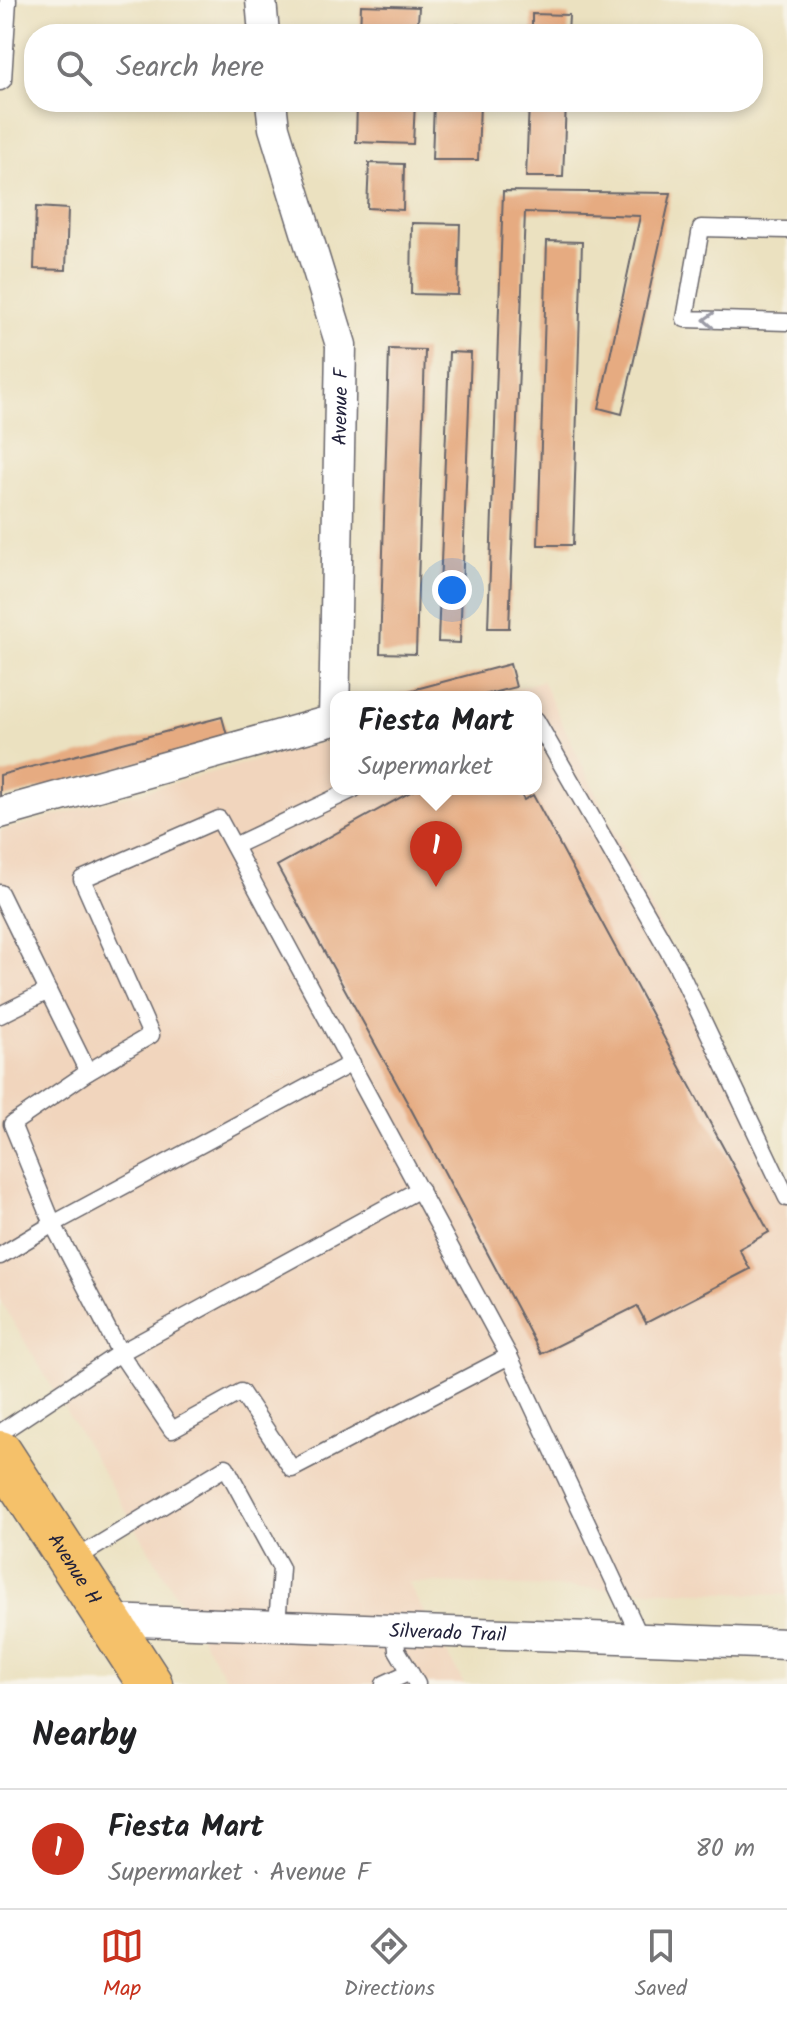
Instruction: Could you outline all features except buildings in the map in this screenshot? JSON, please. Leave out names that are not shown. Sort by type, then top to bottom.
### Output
[{"type":"main road","name":"Avenue H","points":[[0,1453],[150,1684]]},
{"type":"street","points":[[261,0],[263,24]]},
{"type":"street","name":"Avenue F","points":[[272,112],[274,128],[341,345],[335,691]]},
{"type":"street","points":[[0,813],[330,721]]},
{"type":"street","name":"Silverado Trail","points":[[108,1620],[787,1644]]},
{"type":"lane","points":[[0,82],[3,80],[8,0]]},
{"type":"lane","points":[[787,230],[701,228],[685,319],[787,322]]},
{"type":"lane","points":[[542,730],[677,966],[787,1198]]},
{"type":"lane","points":[[234,846],[341,795]]},
{"type":"lane","points":[[509,1356],[292,1469],[241,1392],[172,1430],[120,1353],[53,1224],[12,1124],[88,1072],[151,1035],[82,879],[219,819],[509,1356],[641,1639]]},
{"type":"lane","points":[[0,893],[88,1072]]},
{"type":"lane","points":[[0,1015],[48,991]]},
{"type":"lane","points":[[0,1256],[53,1224],[352,1063]]},
{"type":"lane","points":[[0,1433],[120,1353],[420,1189]]},
{"type":"lane","points":[[70,1562],[226,1467],[281,1568],[277,1626]]},
{"type":"lane","points":[[384,1684],[414,1678],[397,1650],[395,1630]]},
{"type":"shaded area","points":[[542,681],[787,1192],[787,1595],[407,1582],[464,1684],[229,1684],[0,1300],[0,831],[330,740],[330,795],[542,795],[542,691],[506,691]]},
{"type":"place","name":"Fiesta Mart","points":[[436,887]]}]
